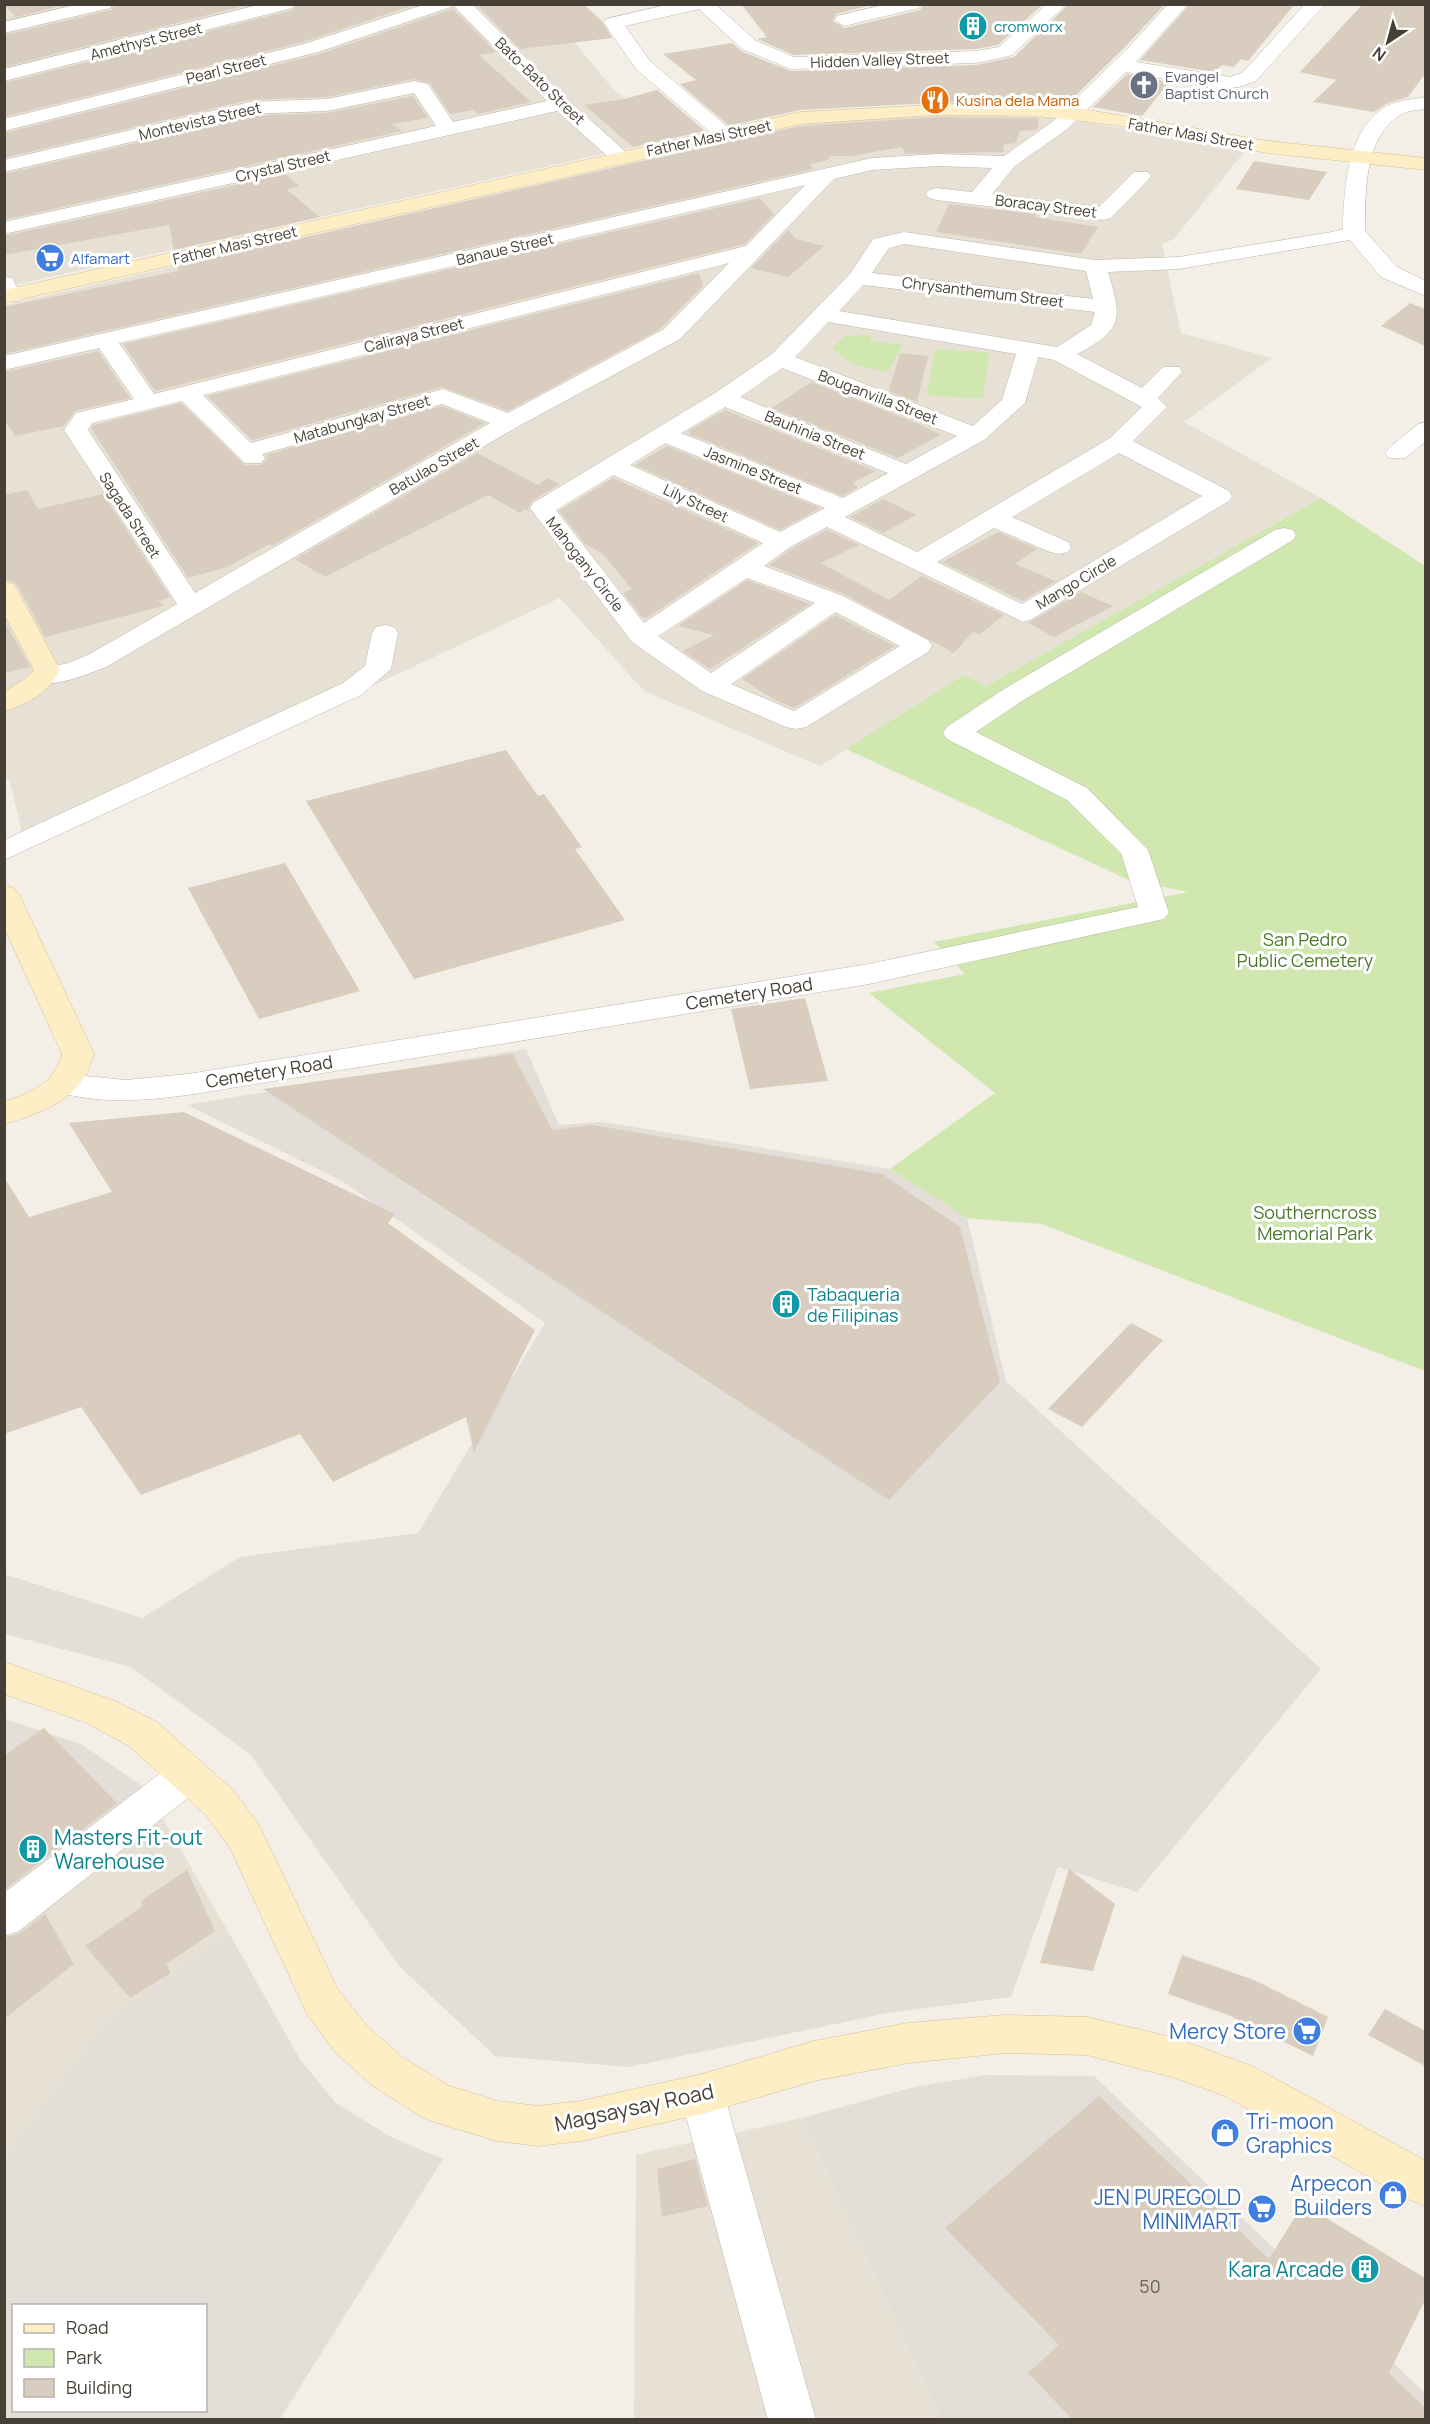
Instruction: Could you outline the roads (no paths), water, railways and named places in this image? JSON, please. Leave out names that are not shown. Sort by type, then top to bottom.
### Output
[{"type":"street","points":[[4,28],[104,4]]},
{"type":"street","name":"Amethyst Street","points":[[4,75],[286,4]]},
{"type":"street","name":"Pearl Street","points":[[4,124],[310,48],[446,4]]},
{"type":"street","name":"Bato-Bato Street","points":[[461,4],[561,104],[621,158]]},
{"type":"street","points":[[697,4],[613,23],[643,65],[724,134]]},
{"type":"street","name":"Hidden Valley Street","points":[[704,4],[749,45],[791,63],[976,57],[1005,51],[1058,4]]},
{"type":"street","points":[[844,20],[913,4]]},
{"type":"street","points":[[978,198],[1008,162],[1059,126],[1179,4]]},
{"type":"street","points":[[1121,65],[1213,82],[1240,80],[1249,77],[1316,4]]},
{"type":"street","name":"Montevista Street","points":[[4,166],[250,108],[327,105],[414,87],[421,88],[447,129]]},
{"type":"street","points":[[1425,103],[1395,110],[1372,131],[1354,192],[1354,232],[1389,272],[1425,290]]},
{"type":"street","name":"Crystal Street","points":[[4,228],[561,104]]},
{"type":"street","name":"Father Masi Street","points":[[7,292],[800,118],[878,112],[974,110],[1072,113],[1245,144],[1362,160],[1425,164]]},
{"type":"street","name":"Banaue Street","points":[[4,363],[872,164],[938,160],[1008,162]]},
{"type":"street","name":"Batulao Street","points":[[4,703],[45,676],[75,670],[97,661],[509,422],[672,334],[826,176]]},
{"type":"street","name":"Boracay Street","points":[[936,194],[1104,214],[1141,176]]},
{"type":"street","name":"Mahogany Circle","points":[[834,601],[919,646],[796,721],[711,685],[641,636],[542,508],[723,398],[780,359],[858,278],[881,244],[904,238],[1095,266],[1179,263],[1336,238],[1354,232]]},
{"type":"street","name":"Caliraya Street","points":[[78,424],[95,414],[752,251]]},
{"type":"street","points":[[1060,354],[1093,337],[1106,324],[1108,307],[1095,266]]},
{"type":"street","name":"Chrysanthemum Street","points":[[858,278],[1108,307]]},
{"type":"street","points":[[823,315],[1060,354],[1145,398],[1155,407],[1118,443],[919,562]]},
{"type":"street","points":[[105,340],[147,401]]},
{"type":"street","points":[[641,636],[781,542],[976,435],[1012,403],[1029,348]]},
{"type":"street","name":"Bouganvilla Street","points":[[780,359],[976,435]]},
{"type":"street","points":[[1145,398],[1171,372]]},
{"type":"street","name":"Matabungkay Street","points":[[186,392],[250,455],[442,396],[509,422]]},
{"type":"street","name":"Bauhinia Street","points":[[723,398],[908,473]]},
{"type":"street","name":"Sagada Street","points":[[78,424],[76,430],[78,436],[190,605]]},
{"type":"street","points":[[1397,453],[1425,429]]},
{"type":"street","name":"Jasmine Street","points":[[662,434],[835,512]]},
{"type":"street","name":"Mango Circle","points":[[835,512],[919,562],[1023,614],[1220,496],[1118,443]]},
{"type":"street","name":"Lily Street","points":[[611,465],[781,542]]},
{"type":"street","points":[[993,518],[1059,547]]},
{"type":"street","name":"Cemetery Road","points":[[64,1084],[89,1090],[113,1091],[156,1089],[230,1078],[869,974],[1154,913],[1134,850],[1077,794],[957,733],[1013,695],[1284,535]]},
{"type":"street","points":[[745,568],[834,601]]},
{"type":"street","points":[[4,589],[46,664],[45,676]]},
{"type":"street","points":[[711,685],[834,601]]},
{"type":"street","points":[[4,850],[352,690],[378,669],[385,633]]},
{"type":"street","points":[[4,894],[78,1054],[76,1069],[64,1084],[45,1098],[4,1113]]},
{"type":"street","name":"Magsaysay Road","points":[[4,1678],[101,1712],[143,1734],[220,1803],[245,1837],[322,2001],[351,2039],[387,2071],[435,2102],[497,2121],[538,2126],[581,2121],[702,2094],[814,2061],[908,2043],[1005,2034],[1087,2036],[1175,2058],[1239,2081],[1425,2185]]},
{"type":"street","points":[[4,1918],[189,1774]]},
{"type":"street","points":[[702,2094],[792,2420]]},
{"type":"place","name":"cromworx","points":[[973,26]]},
{"type":"place","name":"Evangel Baptist Church","points":[[1144,85]]},
{"type":"place","name":"Kusina dela Mama","points":[[935,100]]},
{"type":"place","name":"Alfamart","points":[[50,258]]},
{"type":"place","name":"Tabaqueria de Filipinas","points":[[786,1304]]},
{"type":"place","name":"Masters Fit-out Warehouse","points":[[33,1849]]},
{"type":"place","name":"Mercy Store","points":[[1307,2031]]},
{"type":"place","name":"Tri-moon Graphics","points":[[1225,2133]]},
{"type":"place","name":"Arpecon Builders","points":[[1393,2195]]},
{"type":"place","name":"JEN PUREGOLD MINIMART","points":[[1262,2209]]},
{"type":"place","name":"Kara Arcade","points":[[1365,2269]]},
{"type":"park label","name":"San Pedro Public Cemetery","points":[[1305,949]]},
{"type":"park label","name":"Southerncross Memorial Park","points":[[1315,1222]]}]
